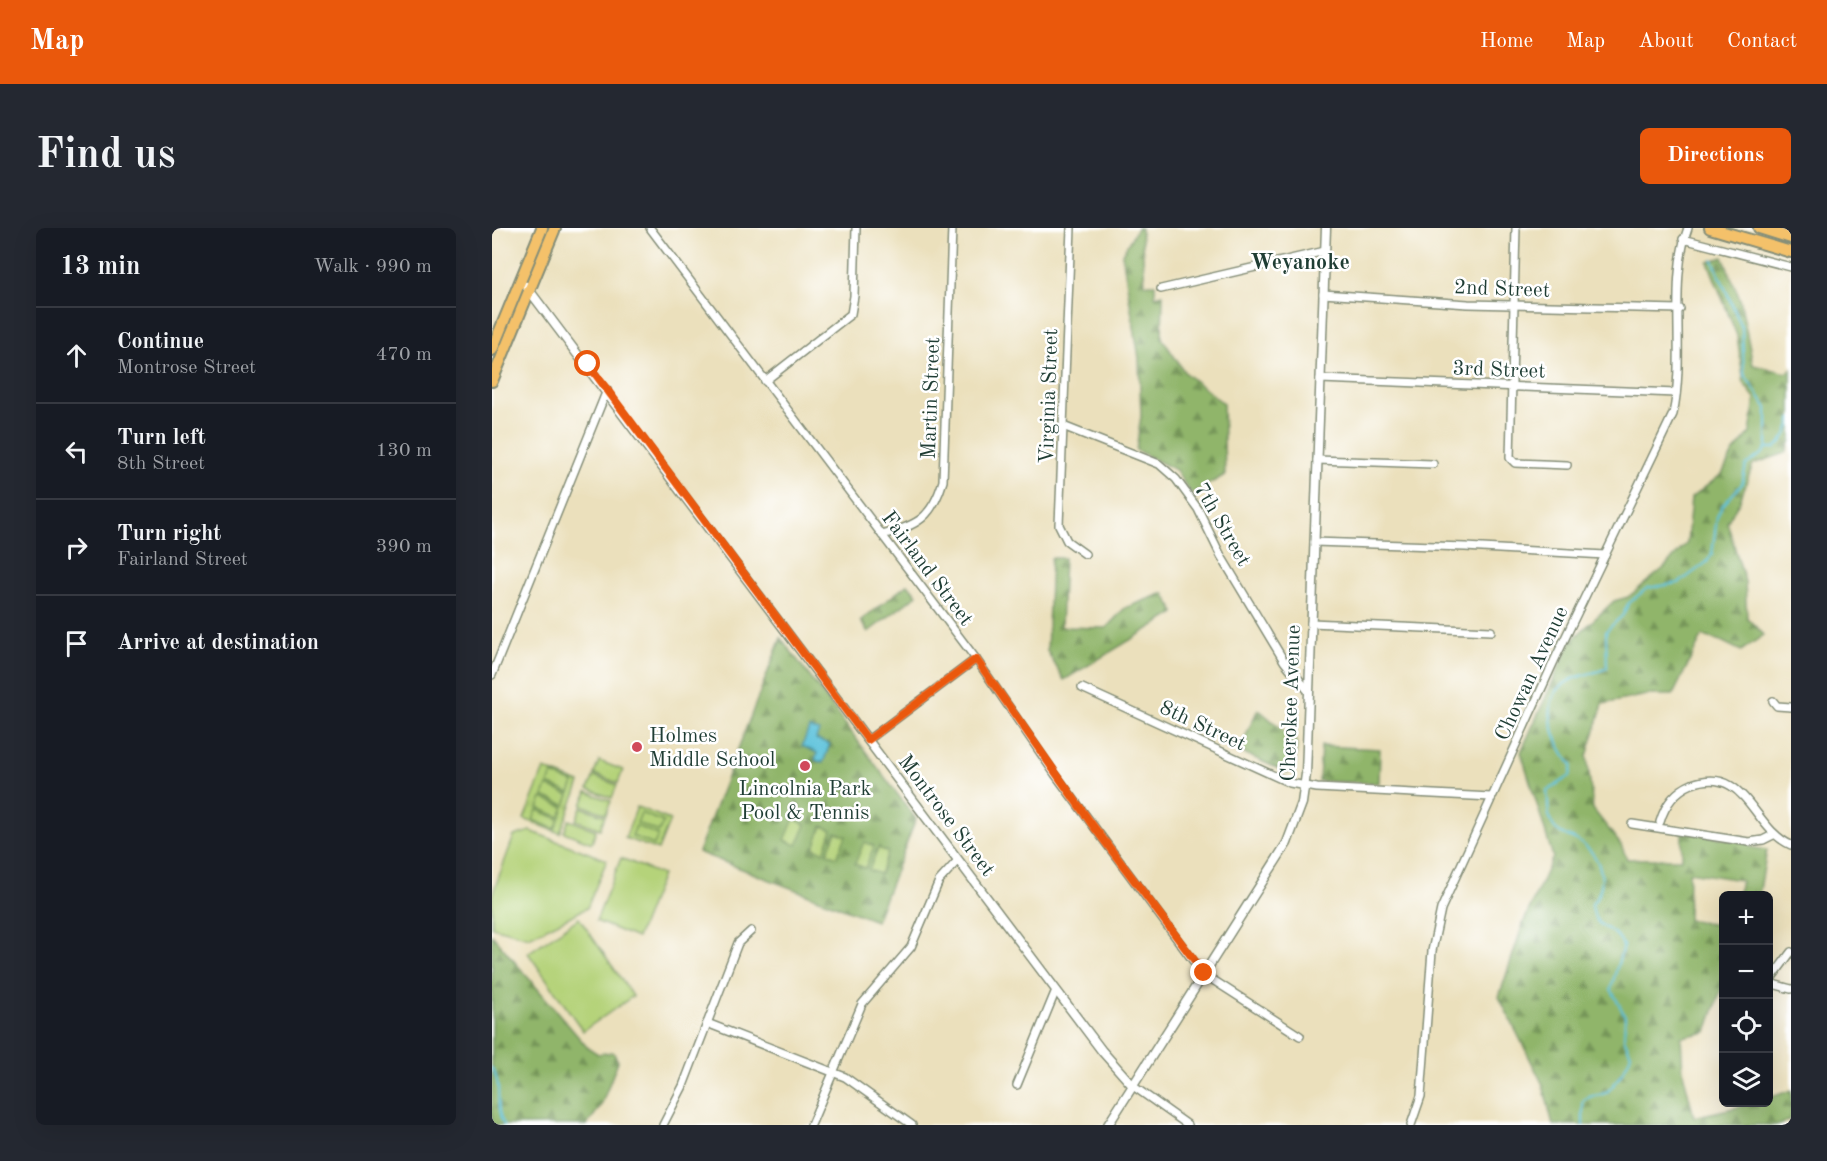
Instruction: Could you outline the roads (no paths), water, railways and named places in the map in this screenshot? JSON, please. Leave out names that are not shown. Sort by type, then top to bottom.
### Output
[{"type":"main road","points":[[493,346],[542,228]]},
{"type":"main road","points":[[492,381],[555,228]]},
{"type":"main road","points":[[1710,228],[1791,252]]},
{"type":"main road","points":[[1759,228],[1791,238]]},
{"type":"street","name":"Fairland Street","points":[[651,228],[976,659],[1085,815],[1204,973],[1300,1036]]},
{"type":"street","points":[[765,381],[851,314],[854,296],[856,228]]},
{"type":"street","name":"Martin Street","points":[[882,535],[911,526],[926,516],[936,500],[943,481],[952,228]]},
{"type":"street","name":"Virginia Street","points":[[1071,228],[1059,525],[1067,542],[1085,554]]},
{"type":"street","name":"Cherokee Avenue","points":[[1107,1125],[1288,841],[1299,815],[1305,787],[1326,228]]},
{"type":"street","points":[[1516,228],[1511,386],[1512,461],[1567,465]]},
{"type":"street","name":"Chowan Avenue","points":[[1411,1125],[1421,1096],[1432,951],[1438,920],[1491,797],[1670,423],[1676,393],[1683,239],[1680,228]]},
{"type":"street","name":"Chowan Avenue","points":[[1683,239],[1688,228]]},
{"type":"street","points":[[1683,239],[1791,267]]},
{"type":"street","points":[[1161,289],[1325,251]]},
{"type":"street","name":"Montrose Street","points":[[521,280],[607,390],[1102,1052],[1133,1086],[1188,1125]]},
{"type":"street","name":"2nd Street","points":[[1323,294],[1513,305],[1680,309]]},
{"type":"street","points":[[493,346],[506,348]]},
{"type":"street","name":"3rd Street","points":[[1320,379],[1676,393]]},
{"type":"street","points":[[492,675],[607,390]]},
{"type":"street","name":"7th Street","points":[[1063,426],[1158,464],[1176,479],[1198,509],[1221,556],[1279,652],[1309,692]]},
{"type":"street","points":[[1317,460],[1433,464]]},
{"type":"street","points":[[1314,542],[1605,555]]},
{"type":"street","points":[[1311,623],[1491,631]]},
{"type":"street","points":[[868,740],[976,659]]},
{"type":"street","name":"8th Street","points":[[1082,688],[1290,783],[1305,787],[1491,797]]},
{"type":"street","points":[[1773,700],[1777,706],[1791,707]]},
{"type":"street","points":[[1660,822],[1667,805],[1681,790],[1697,782],[1716,781],[1740,791],[1773,835],[1791,845]]},
{"type":"street","points":[[1632,824],[1749,842],[1763,840],[1773,835]]},
{"type":"street","points":[[811,1125],[862,1004],[911,947],[939,881],[958,860]]},
{"type":"street","points":[[663,1125],[675,1103],[738,943],[751,931]]},
{"type":"street","points":[[1773,977],[1791,952]]},
{"type":"street","points":[[1773,984],[1791,988]]},
{"type":"street","points":[[1017,1085],[1056,990]]},
{"type":"street","points":[[707,1023],[858,1084],[912,1125]]},
{"type":"water","points":[[809,728],[819,731],[816,739],[830,744],[823,763],[815,760],[817,753],[802,746]]},
{"type":"waterway","points":[[1583,1125],[1583,1101],[1588,1097],[1608,1091],[1631,1054],[1624,1038],[1625,1016],[1611,989],[1623,946],[1620,939],[1601,925],[1594,914],[1592,904],[1598,896],[1602,879],[1597,862],[1586,847],[1556,830],[1551,823],[1547,791],[1570,776],[1572,765],[1555,735],[1550,711],[1552,700],[1567,682],[1607,668],[1606,631],[1623,615],[1628,604],[1647,588],[1679,583],[1707,562],[1712,554],[1717,517],[1722,506],[1742,484],[1746,465],[1763,453],[1767,446],[1767,408],[1744,374],[1742,328],[1713,260]]},
{"type":"waterway","points":[[1766,448],[1775,448],[1788,431],[1791,419]]},
{"type":"waterway","points":[[492,1068],[496,1075],[499,1111],[504,1125]]},
{"type":"place","name":"Holmes Middle School","points":[[637,747]]},
{"type":"place","name":"Lincolnia Park Pool & Tennis","points":[[805,766]]},
{"type":"district","name":"Weyanoke","points":[[1300,261]]}]
